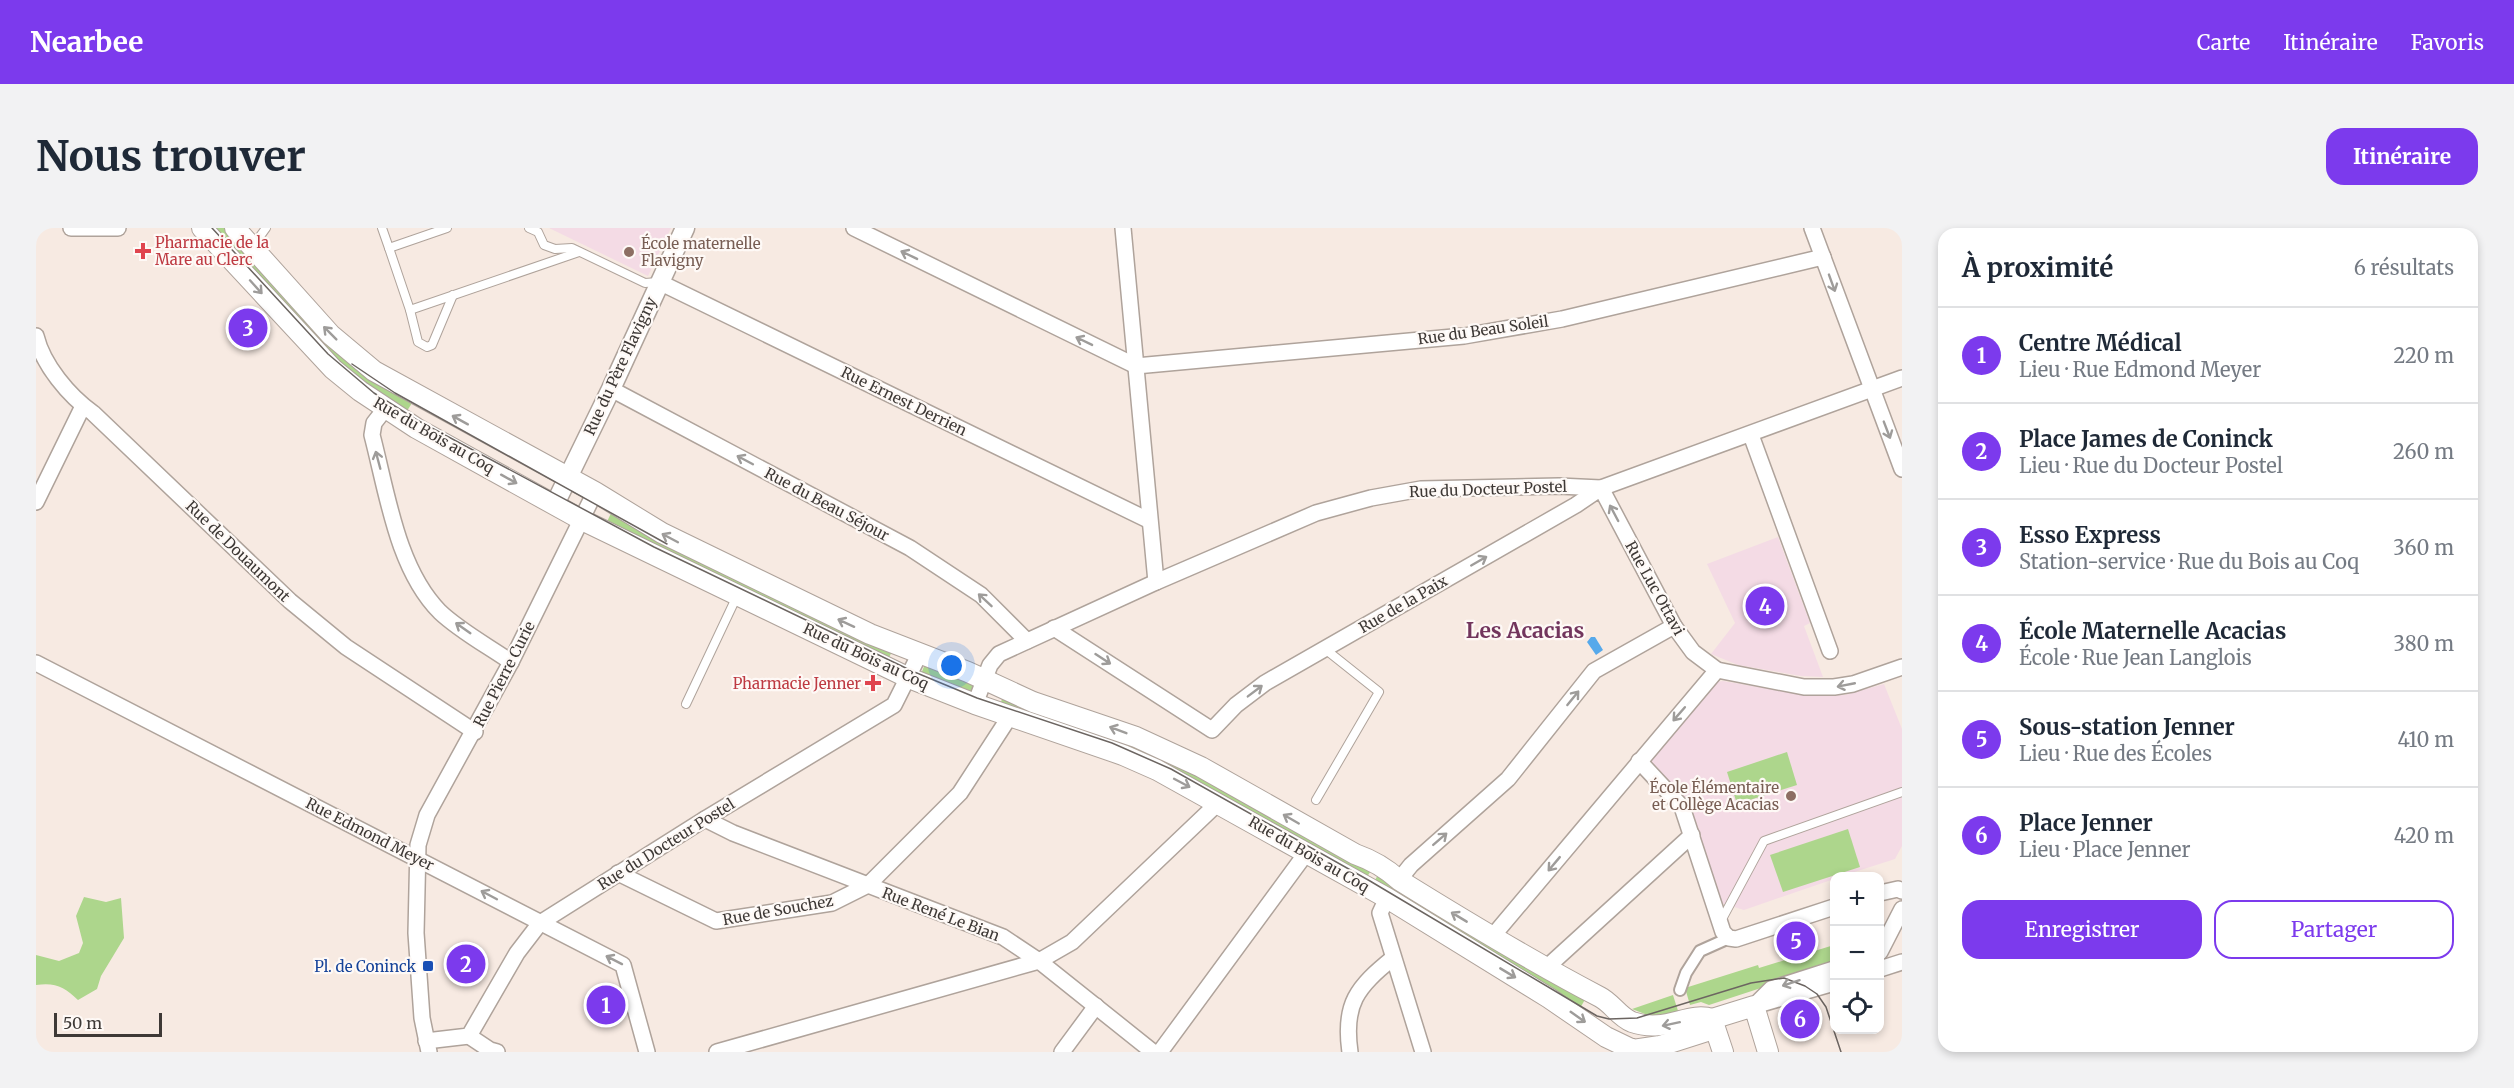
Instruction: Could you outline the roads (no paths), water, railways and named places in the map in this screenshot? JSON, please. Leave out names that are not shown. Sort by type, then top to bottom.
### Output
[{"type":"main road","name":"Rue du Bois au Coq","points":[[202,228],[333,369],[385,408],[582,520],[909,678],[975,704],[1123,755],[1157,770],[1387,898],[1549,998],[1601,1045],[1632,1050],[1660,1046],[1707,1030],[1712,1019]]},
{"type":"main road","name":"Rue du Bois au Coq","points":[[235,228],[330,335],[374,371],[595,492],[662,533],[711,559],[870,634],[984,679],[1033,702],[1136,737],[1201,767],[1355,854],[1371,859],[1388,869],[1399,880],[1545,969],[1604,999],[1630,1021]]},
{"type":"main road","points":[[1601,1045],[1630,1021],[1649,1027],[1673,1024],[1702,1016],[1712,1019],[1754,1006],[1768,1052]]},
{"type":"main road","points":[[1712,1019],[1723,1052]]},
{"type":"street","points":[[71,228],[118,228]]},
{"type":"street","name":"Rue du Père Flavigny","points":[[555,504],[685,228]]},
{"type":"street","points":[[854,228],[1136,366]]},
{"type":"street","points":[[1123,228],[1148,520],[1156,582]]},
{"type":"street","points":[[1812,228],[1902,469]]},
{"type":"street","name":"Rue du Beau Soleil","points":[[1136,366],[1464,336],[1572,316],[1822,256]]},
{"type":"street","name":"Rue Ernest Derrien","points":[[659,282],[1148,520]]},
{"type":"street","name":"Rue de Douaumont","points":[[36,336],[53,372],[83,406],[290,601],[346,647],[474,732]]},
{"type":"street","name":"Rue du Docteur Postel","points":[[975,704],[990,665],[999,654],[1156,582],[1316,513],[1371,498],[1421,489],[1559,486],[1601,488],[1902,378]]},
{"type":"street","name":"Rue du Beau Séjour","points":[[611,389],[910,548],[981,595],[1027,641]]},
{"type":"street","points":[[36,502],[83,406]]},
{"type":"street","points":[[385,408],[374,423],[372,435],[405,560],[420,590],[441,613],[511,662]]},
{"type":"street","points":[[1751,435],[1830,651]]},
{"type":"street","name":"Rue Luc Ottavi","points":[[1601,488],[1674,626],[1693,652],[1717,670],[1804,687],[1834,687],[1853,684],[1902,667]]},
{"type":"street","name":"Rue de la Paix","points":[[1054,628],[1212,730],[1236,705],[1265,683],[1576,506],[1601,488]]},
{"type":"street","name":"Rue Pierre Curie","points":[[428,1046],[420,1004],[416,933],[416,857],[427,815],[511,662],[595,492]]},
{"type":"street","points":[[1399,880],[1411,865],[1508,780],[1594,671],[1674,626]]},
{"type":"street","name":"Rue du Docteur Postel","points":[[469,1036],[517,953],[540,923],[705,819],[894,705],[920,653]]},
{"type":"street","name":"Rue Edmond Meyer","points":[[36,663],[623,965],[647,1052]]},
{"type":"street","points":[[1492,937],[1717,670]]},
{"type":"street","name":"Rue de Souchez","points":[[618,873],[707,919],[716,921],[832,903],[868,885],[960,793],[1010,716]]},
{"type":"street","points":[[1639,761],[1682,807],[1720,922],[1729,938]]},
{"type":"street","points":[[717,1052],[1039,961],[1072,942],[1218,803]]},
{"type":"street","name":"Rue René Le Bian","points":[[705,819],[733,833],[1003,937],[1039,961],[1153,1052]]},
{"type":"street","points":[[1545,969],[1692,835]]},
{"type":"street","points":[[1160,1052],[1307,852]]},
{"type":"street","points":[[1884,892],[1898,889],[1902,891]]},
{"type":"street","points":[[1387,898],[1380,913],[1423,1052]]},
{"type":"street","points":[[1680,990],[1686,973],[1700,951],[1729,938],[1736,939],[1830,909]]},
{"type":"street","points":[[1884,948],[1895,938],[1902,909]]},
{"type":"street","points":[[1350,1052],[1347,1018],[1354,1000],[1371,976],[1393,958]]},
{"type":"street","points":[[1884,968],[1902,962]]},
{"type":"street","points":[[1754,1006],[1771,989],[1830,970]]},
{"type":"street","points":[[1754,1006],[1830,984]]},
{"type":"street","points":[[1062,1052],[1096,1006]]},
{"type":"street","points":[[428,1046],[469,1036],[497,1052]]},
{"type":"lane","points":[[252,247],[266,228]]},
{"type":"lane","points":[[382,228],[410,310],[418,342],[423,346],[432,345],[453,295]]},
{"type":"lane","points":[[389,248],[447,228]]},
{"type":"lane","points":[[530,228],[538,232],[544,244],[555,249],[572,248],[645,283],[659,282]]},
{"type":"lane","points":[[410,310],[579,252]]},
{"type":"lane","points":[[686,704],[737,596]]},
{"type":"lane","points":[[1316,800],[1380,692],[1325,650]]},
{"type":"lane","points":[[1720,922],[1764,842],[1902,792]]},
{"type":"water","points":[[1591,637],[1595,637],[1603,650],[1596,655],[1587,642]]},
{"type":"tram line","points":[[212,228],[328,354],[374,393],[417,420],[654,547],[912,671],[977,698],[1112,743],[1171,769],[1370,881],[1597,1016],[1609,1019],[1637,1018],[1751,983],[1784,978],[1805,986],[1817,994],[1826,1007],[1841,1052]]},
{"type":"tram line","points":[[352,364],[395,393],[667,544]]},
{"type":"place","name":"Pharmacie de la Mare au Clerc","points":[[143,251]]},
{"type":"place","name":"École maternelle Flavigny","points":[[629,252]]},
{"type":"place","name":"Esso Express","points":[[248,328]]},
{"type":"place","name":"École Maternelle Acacias","points":[[1765,606]]},
{"type":"place","name":"Pharmacie Jenner","points":[[873,683]]},
{"type":"place","name":"École Élémentaire et Collège Acacias","points":[[1791,796]]},
{"type":"place","name":"Sous-station Jenner","points":[[1796,941]]},
{"type":"place","name":"Place James de Coninck","points":[[466,964]]},
{"type":"place","name":"Pl. de Coninck","points":[[428,966]]},
{"type":"place","name":"Centre Médical","points":[[606,1005]]},
{"type":"place","name":"Place Jenner","points":[[1800,1019]]},
{"type":"district","name":"Les Acacias","points":[[1525,630]]}]
